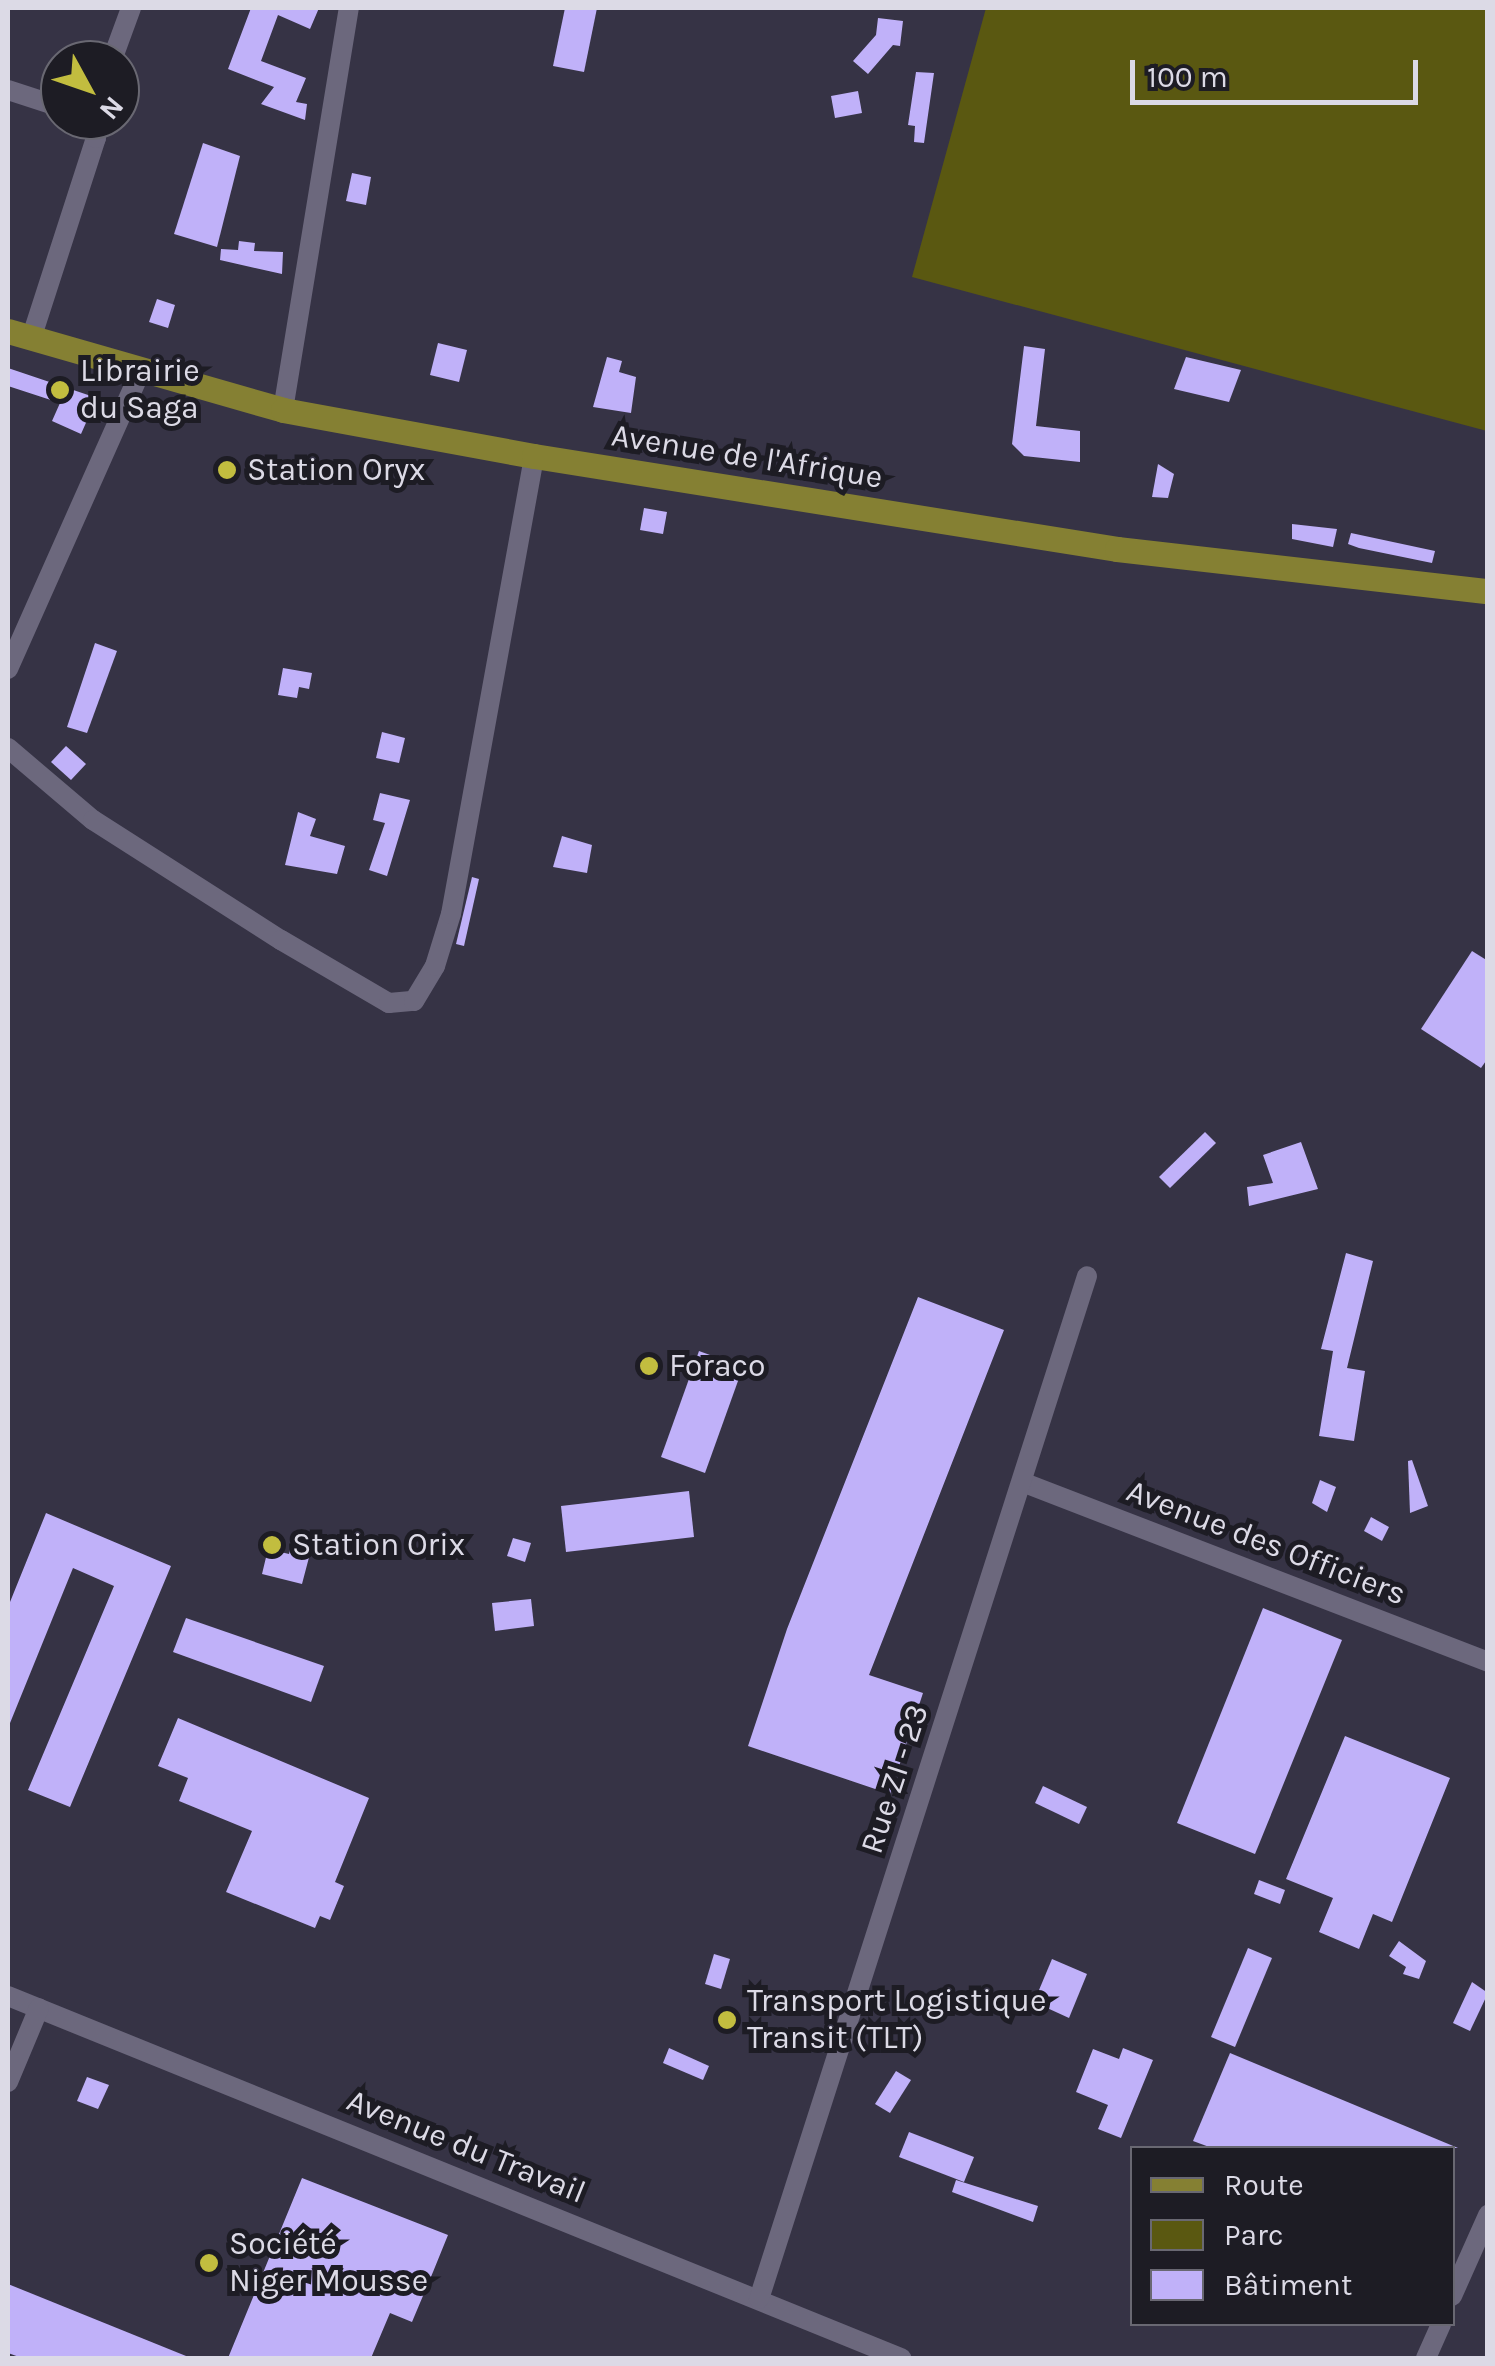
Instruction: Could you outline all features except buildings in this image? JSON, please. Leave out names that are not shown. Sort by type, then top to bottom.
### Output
[{"type":"main road","name":"Avenue de l'Afrique","points":[[19,335],[140,373],[283,410],[534,456],[1117,548],[1488,592]]},
{"type":"street","points":[[119,40],[131,8]]},
{"type":"street","points":[[283,410],[350,8]]},
{"type":"street","points":[[8,90],[40,100]]},
{"type":"street","points":[[19,335],[95,140]]},
{"type":"street","points":[[8,669],[140,373]]},
{"type":"street","points":[[8,748],[93,820],[280,940],[389,1003],[414,1001],[435,966],[451,914],[534,456]]},
{"type":"street","name":"Rue ZI - 23","points":[[759,2298],[1087,1276]]},
{"type":"street","name":"Avenue des Officiers","points":[[1022,1482],[1488,1662]]},
{"type":"street","name":"Avenue du Travail","points":[[8,1996],[901,2358]]},
{"type":"street","points":[[8,2082],[39,2008]]},
{"type":"street","points":[[1455,2289],[1488,2216]]},
{"type":"street","points":[[1426,2358],[1440,2326]]},
{"type":"green space","points":[[986,8],[1487,8],[1487,431],[912,277]]},
{"type":"place","name":"Librairie du Saga","points":[[60,390]]},
{"type":"place","name":"Station Oryx","points":[[227,470]]},
{"type":"place","name":"Foraco","points":[[649,1366]]},
{"type":"place","name":"Station Orix","points":[[272,1545]]},
{"type":"place","name":"Transport Logistique Transit (TLT)","points":[[727,2020]]},
{"type":"place","name":"Société Niger Mousse","points":[[209,2263]]}]
